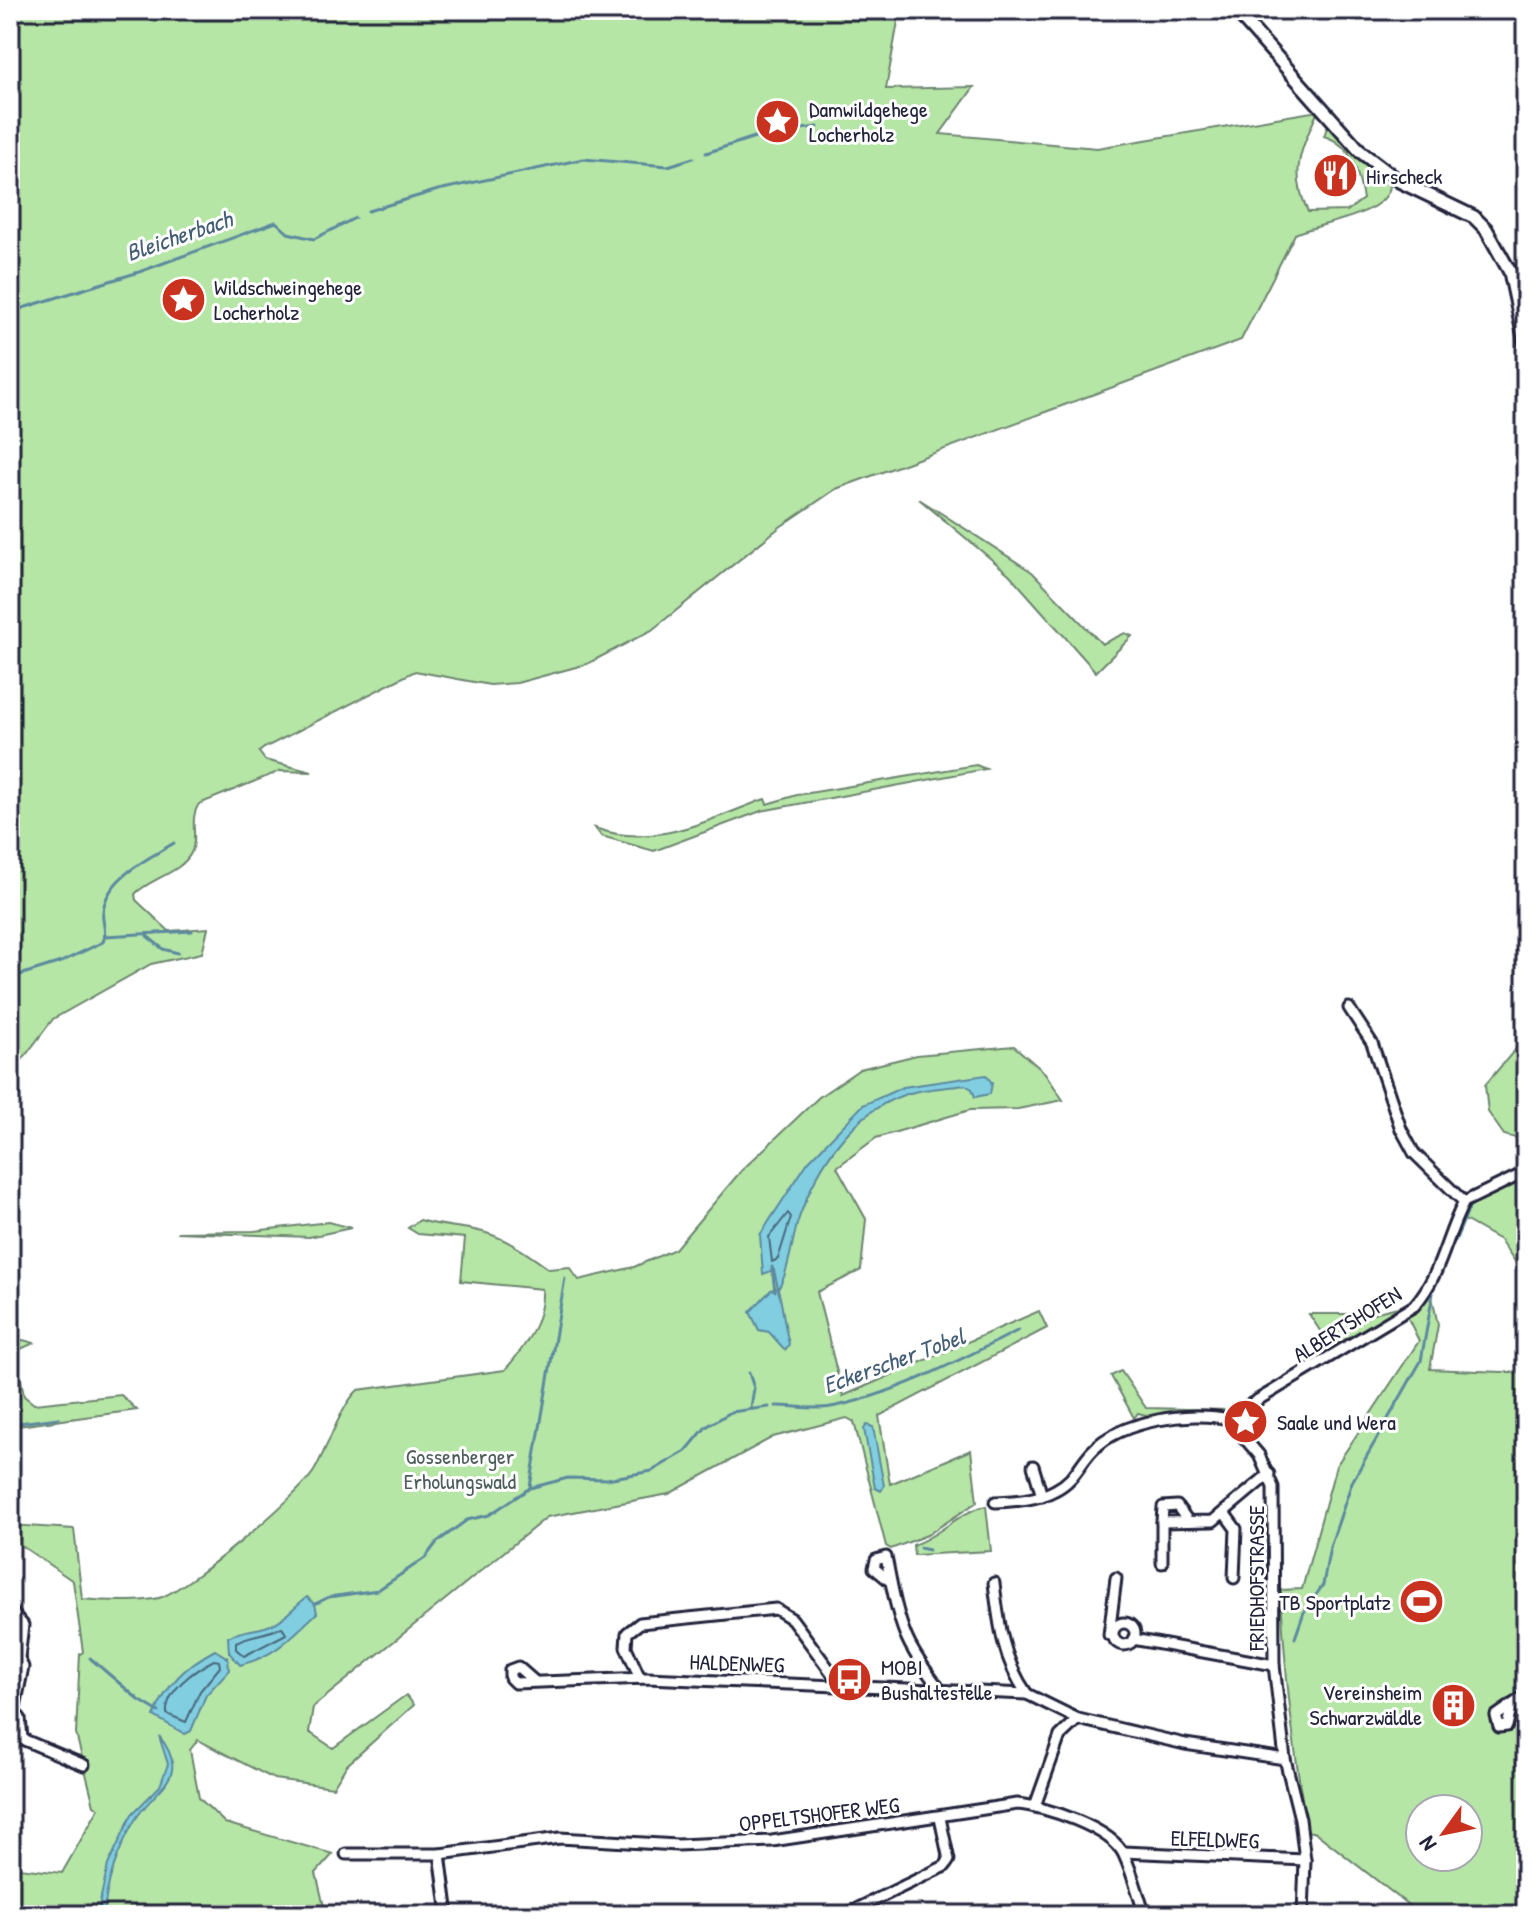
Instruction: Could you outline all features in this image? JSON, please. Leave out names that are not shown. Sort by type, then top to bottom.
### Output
[{"type":"main road","points":[[1235,10],[1361,152],[1399,181],[1466,213],[1486,229],[1510,272],[1526,347]]},
{"type":"street","points":[[1349,1008],[1372,1043],[1401,1129],[1414,1153],[1464,1202],[1526,1172]]},
{"type":"street","name":"ALBERTSHOFEN","points":[[1241,1410],[1414,1306],[1430,1288],[1441,1267],[1464,1202]]},
{"type":"street","name":"FRIEDHOFSTRASSE","points":[[995,1502],[1042,1496],[1070,1481],[1092,1450],[1110,1435],[1140,1423],[1207,1417],[1228,1419],[1259,1455],[1269,1474],[1274,1504],[1274,1665],[1285,1759],[1300,1819],[1305,1860],[1303,1915]]},
{"type":"street","points":[[1033,1466],[1042,1496]]},
{"type":"street","points":[[1162,1522],[1213,1521],[1269,1474]]},
{"type":"street","points":[[1162,1563],[1163,1507],[1177,1506],[1188,1521]]},
{"type":"street","points":[[1225,1514],[1236,1529],[1234,1578]]},
{"type":"street","points":[[1116,1578],[1109,1636],[1126,1645],[1133,1639]]},
{"type":"street","points":[[891,1582],[899,1625],[911,1652],[939,1688]]},
{"type":"street","points":[[994,1583],[1000,1638],[1011,1672],[1027,1694]]},
{"type":"street","points":[[640,1678],[626,1647],[627,1633],[640,1623],[776,1609],[792,1619],[840,1684]]},
{"type":"street","points":[[10,1610],[23,1625],[19,1658],[23,1667],[12,1713],[20,1718],[22,1738]]},
{"type":"street","points":[[1115,1640],[1114,1629],[1123,1624],[1132,1628],[1133,1639]]},
{"type":"street","points":[[1133,1639],[1274,1665]]},
{"type":"street","name":"HALDENWEG","points":[[534,1681],[640,1678],[1027,1694],[1078,1719],[1185,1744],[1285,1759]]},
{"type":"street","points":[[1512,1705],[1526,1695]]},
{"type":"street","points":[[1035,1806],[1060,1736],[1078,1719]]},
{"type":"street","points":[[10,1734],[84,1765]]},
{"type":"street","name":"OPPELTSHOFER WEG","points":[[346,1854],[440,1854],[560,1838],[677,1845],[772,1841],[1017,1804],[1035,1806],[1095,1830],[1123,1852]]},
{"type":"street","points":[[844,1915],[945,1866],[949,1860],[940,1818]]},
{"type":"street","points":[[1123,1852],[1145,1915]]},
{"type":"street","name":"ELFELDWEG","points":[[1123,1852],[1305,1860]]},
{"type":"street","points":[[440,1854],[448,1915]]},
{"type":"green space","points":[[10,10],[900,10],[886,89],[974,87],[940,134],[1097,148],[1318,111],[1302,149],[1298,172],[1308,212],[1347,211],[1363,199],[1348,153],[1334,140],[1324,136],[1328,125],[1363,161],[1390,181],[1388,193],[1368,210],[1295,234],[1241,340],[836,489],[780,527],[652,630],[587,664],[517,683],[490,685],[415,671],[264,748],[259,752],[265,760],[312,772],[280,771],[199,804],[194,816],[191,853],[180,866],[135,894],[136,900],[169,931],[208,928],[202,953],[151,964],[53,1019],[10,1076]]},
{"type":"green space","points":[[919,499],[1032,572],[1102,644],[1125,633],[1132,636],[1096,672],[1009,574]]},
{"type":"green space","points":[[976,765],[986,769],[761,811],[654,851],[601,836],[595,828],[638,836],[660,834],[702,823],[765,799],[767,804],[797,795]]},
{"type":"green space","points":[[1526,1043],[1526,1071],[1518,1093],[1526,1110],[1526,1138],[1523,1140],[1504,1135],[1488,1112],[1485,1085],[1518,1046]]},
{"type":"green space","name":"Gossenberger Erholungswald","points":[[1014,1046],[1045,1073],[1063,1100],[1018,1109],[970,1110],[876,1138],[837,1167],[866,1219],[861,1270],[817,1292],[843,1396],[1039,1311],[1047,1328],[879,1416],[890,1484],[971,1450],[977,1502],[927,1535],[891,1549],[886,1546],[854,1422],[847,1418],[773,1437],[669,1494],[547,1517],[313,1707],[309,1732],[333,1748],[406,1695],[414,1705],[347,1765],[333,1787],[274,1779],[198,1740],[190,1750],[199,1798],[225,1823],[333,1854],[316,1873],[326,1915],[10,1915],[10,1867],[62,1873],[99,1808],[94,1805],[76,1734],[80,1654],[83,1652],[73,1581],[10,1538],[10,1525],[74,1529],[82,1599],[134,1601],[162,1597],[219,1559],[304,1484],[314,1471],[346,1406],[358,1390],[505,1370],[526,1343],[540,1312],[542,1289],[461,1281],[465,1238],[418,1234],[408,1228],[420,1220],[492,1235],[549,1269],[569,1267],[579,1280],[634,1267],[675,1249],[741,1171],[819,1097],[860,1069],[917,1055]]},
{"type":"green space","points":[[1526,1176],[1526,1277],[1500,1240],[1461,1218],[1473,1200]]},
{"type":"green space","points":[[328,1222],[351,1228],[309,1237],[177,1232],[254,1231]]},
{"type":"green space","points":[[1431,1292],[1438,1325],[1430,1369],[1526,1373],[1526,1915],[1415,1915],[1407,1904],[1316,1833],[1307,1831],[1290,1711],[1281,1590],[1302,1589],[1336,1466],[1419,1341],[1406,1314]]},
{"type":"green space","points":[[1402,1306],[1332,1349],[1309,1314],[1369,1314]]},
{"type":"green space","points":[[10,1341],[34,1343],[16,1351],[24,1396],[34,1404],[121,1395],[137,1410],[10,1427]]},
{"type":"green space","points":[[1121,1371],[1146,1408],[1229,1410],[1153,1417],[1138,1413],[1134,1418],[1111,1376]]},
{"type":"green space","points":[[986,1506],[991,1551],[914,1555],[913,1545],[967,1513]]},
{"type":"water","points":[[986,1075],[992,1083],[990,1094],[975,1097],[972,1089],[965,1085],[910,1093],[871,1112],[840,1142],[807,1198],[778,1289],[789,1344],[785,1350],[769,1332],[759,1330],[750,1312],[771,1290],[778,1288],[774,1270],[763,1274],[760,1235],[808,1162],[863,1105],[903,1087]]},
{"type":"water","points":[[867,1425],[873,1427],[884,1486],[881,1491],[875,1488],[864,1429]]},
{"type":"water","points":[[307,1597],[315,1604],[317,1613],[273,1651],[240,1665],[229,1652],[228,1637],[271,1625]]},
{"type":"water","points":[[215,1650],[228,1658],[229,1670],[206,1695],[191,1731],[185,1734],[154,1716],[178,1677]]},
{"type":"water","points":[[159,1736],[169,1750],[171,1773],[129,1831],[110,1878],[104,1915],[97,1915],[108,1865],[132,1814],[160,1786],[168,1764]]},
{"type":"waterway","name":"Bleicherbach","points":[[706,153],[767,133],[818,127]]},
{"type":"waterway","name":"Bleicherbach","points":[[368,211],[438,190],[583,159],[668,166],[693,158]]},
{"type":"waterway","name":"Bleicherbach","points":[[10,312],[139,272],[276,222],[288,233],[314,239],[355,218]]},
{"type":"waterway","points":[[10,978],[61,962],[103,942],[103,911],[112,888],[130,870],[174,843]]},
{"type":"waterway","points":[[105,936],[192,931]]},
{"type":"waterway","points":[[147,936],[163,949],[178,953]]},
{"type":"waterway","points":[[1455,1241],[1469,1208]]},
{"type":"waterway","name":"Eckerscher Tobel","points":[[772,1267],[775,1291]]},
{"type":"waterway","points":[[530,1487],[565,1278]]},
{"type":"waterway","points":[[1295,1638],[1304,1612],[1323,1585],[1330,1547],[1352,1482],[1421,1361],[1433,1293]]},
{"type":"waterway","name":"Eckerscher Tobel","points":[[776,1406],[824,1408],[854,1402],[927,1375],[1019,1330]]},
{"type":"waterway","name":"Eckerscher Tobel","points":[[749,1373],[754,1388],[751,1408]]},
{"type":"waterway","name":"Eckerscher Tobel","points":[[315,1604],[329,1597],[378,1590],[425,1558],[437,1542],[467,1520],[489,1515],[530,1488],[568,1478],[607,1479],[652,1471],[686,1451],[706,1427],[731,1412],[769,1407]]},
{"type":"waterway","points":[[10,1424],[59,1418]]},
{"type":"waterway","points":[[920,1548],[929,1550]]},
{"type":"waterway","points":[[90,1658],[139,1700],[159,1712]]},
{"type":"place","name":"Damwildgehege Locherholz","points":[[778,122]]},
{"type":"place","name":"Hirscheck","points":[[1335,176]]},
{"type":"place","name":"Wildschweingehege Locherholz","points":[[183,300]]},
{"type":"place","name":"Saale und Wera","points":[[1246,1422]]},
{"type":"place","name":"TB Sportplatz","points":[[1422,1602]]},
{"type":"place","name":"MOBI Bushaltestelle","points":[[850,1680]]},
{"type":"place","name":"Vereinsheim Schwarzwäldle","points":[[1453,1705]]}]
